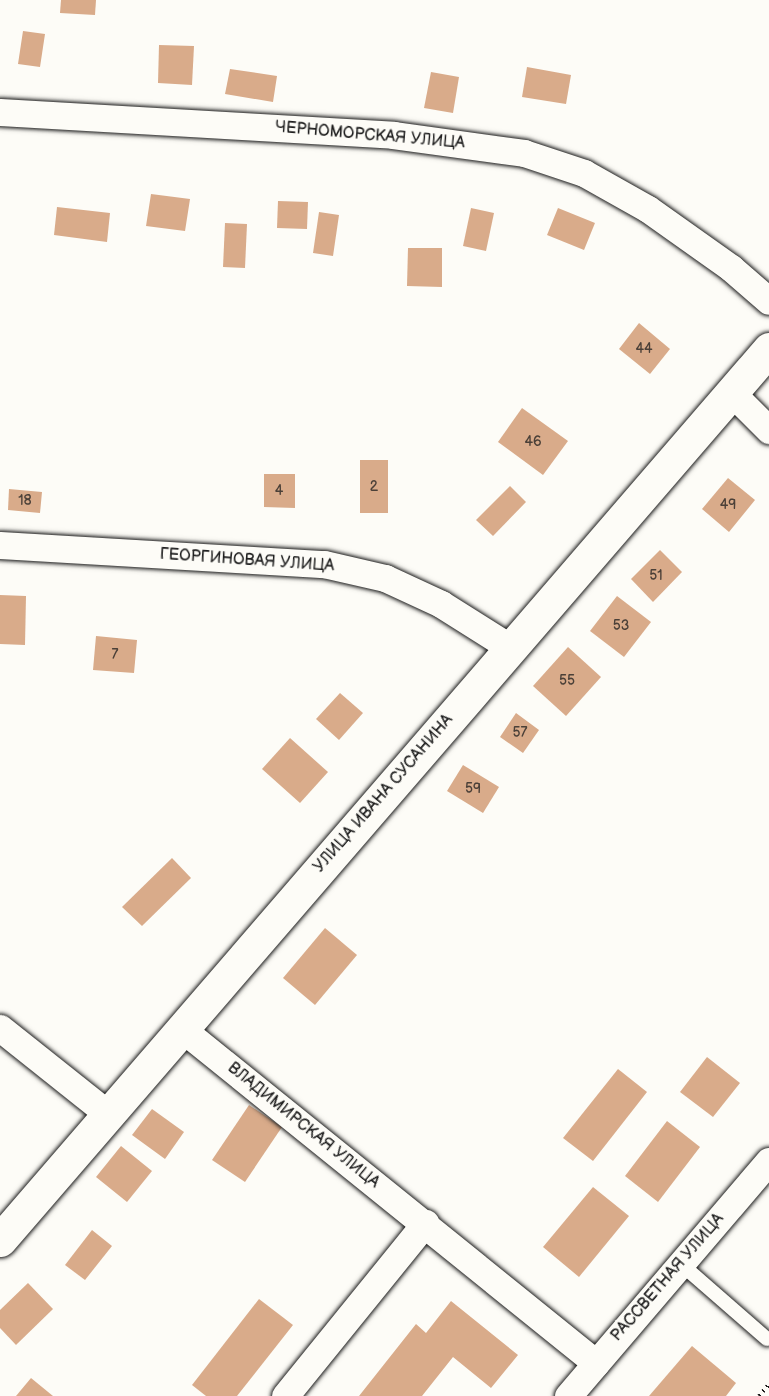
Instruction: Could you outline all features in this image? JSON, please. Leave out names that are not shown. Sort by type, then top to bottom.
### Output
[{"type":"street","name":"ЧЕРНОМОРСКАЯ УЛИЦА","points":[[0,112],[393,135],[524,153],[584,173],[648,209],[731,268],[769,301]]},
{"type":"street","name":"УЛИЦА ИВАНА СУСАНИНА","points":[[0,1240],[769,348]]},
{"type":"street","points":[[731,392],[769,429]]},
{"type":"street","name":"ГЕОРГИНОВАЯ УЛИЦА","points":[[0,545],[324,564],[385,578],[441,604],[511,648]]},
{"type":"street","points":[[0,1028],[108,1114]]},
{"type":"street","name":"ВЛАДИМИРСКАЯ УЛИЦА","points":[[182,1029],[596,1363]]},
{"type":"street","name":"РАССВЕТНАЯ УЛИЦА","points":[[567,1396],[769,1161]]},
{"type":"street","points":[[285,1396],[425,1223]]},
{"type":"lane","points":[[681,1264],[767,1339]]},
{"type":"path","points":[[759,1396],[769,1384]]},
{"type":"building","points":[[61,0],[96,0],[95,15],[60,13]]},
{"type":"building","points":[[23,31],[45,34],[40,67],[18,64]]},
{"type":"building","points":[[159,45],[194,46],[192,85],[158,83]]},
{"type":"building","points":[[527,67],[571,75],[566,104],[522,97]]},
{"type":"building","points":[[230,69],[277,76],[273,102],[225,94]]},
{"type":"building","points":[[431,72],[459,77],[453,113],[424,108]]},
{"type":"building","points":[[151,194],[190,199],[185,231],[146,226]]},
{"type":"building","points":[[278,201],[308,202],[307,229],[277,228]]},
{"type":"building","points":[[57,207],[110,213],[107,242],[54,235]]},
{"type":"building","points":[[471,208],[494,213],[486,251],[463,246]]},
{"type":"building","points":[[558,208],[595,223],[584,250],[547,235]]},
{"type":"building","points":[[319,212],[339,215],[333,256],[313,253]]},
{"type":"building","points":[[225,223],[247,224],[245,268],[223,267]]},
{"type":"building","points":[[408,248],[442,248],[442,287],[407,286]]},
{"type":"building","points":[[639,323],[670,349],[650,374],[619,349]]},
{"type":"building","points":[[522,408],[568,441],[543,475],[498,442]]},
{"type":"building","points":[[360,460],[388,460],[388,513],[360,513]]},
{"type":"building","points":[[264,474],[295,474],[295,508],[264,507]]},
{"type":"building","points":[[728,478],[755,500],[729,532],[702,509]]},
{"type":"building","points":[[510,486],[526,502],[493,536],[476,520]]},
{"type":"building","points":[[9,489],[42,492],[40,513],[8,510]]},
{"type":"building","points":[[660,550],[682,572],[653,602],[631,579]]},
{"type":"building","points":[[0,595],[26,596],[25,645],[0,644]]},
{"type":"building","points":[[617,596],[651,622],[624,657],[590,631]]},
{"type":"building","points":[[96,636],[137,640],[134,673],[93,670]]},
{"type":"building","points":[[568,647],[601,677],[566,716],[533,686]]},
{"type":"building","points":[[340,693],[363,713],[339,740],[316,719]]},
{"type":"building","points":[[516,713],[539,730],[523,753],[500,737]]},
{"type":"building","points":[[290,738],[328,772],[300,803],[262,769]]},
{"type":"building","points":[[463,765],[499,787],[483,813],[447,791]]},
{"type":"building","points":[[172,858],[191,878],[142,926],[122,907]]},
{"type":"building","points":[[325,928],[357,955],[315,1005],[283,978]]},
{"type":"building","points":[[707,1057],[740,1083],[713,1117],[680,1092]]},
{"type":"building","points":[[618,1069],[647,1092],[593,1161],[563,1138]]},
{"type":"building","points":[[249,1105],[282,1127],[245,1182],[212,1160]]},
{"type":"building","points":[[152,1109],[184,1132],[165,1159],[132,1135]]},
{"type":"building","points":[[667,1121],[700,1147],[658,1202],[625,1176]]},
{"type":"building","points":[[121,1146],[152,1171],[127,1202],[96,1177]]},
{"type":"building","points":[[593,1187],[629,1216],[579,1277],[543,1247]]},
{"type":"building","points":[[92,1230],[112,1246],[85,1280],[65,1265]]},
{"type":"building","points":[[28,1283],[53,1309],[16,1345],[0,1328],[0,1310]]},
{"type":"building","points":[[259,1299],[293,1325],[237,1396],[206,1396],[192,1385]]},
{"type":"building","points":[[451,1301],[518,1355],[491,1388],[453,1357],[422,1396],[359,1396],[416,1324],[426,1333]]},
{"type":"building","points":[[692,1346],[736,1383],[726,1396],[649,1396]]},
{"type":"building","points":[[31,1378],[53,1396],[16,1396]]}]
